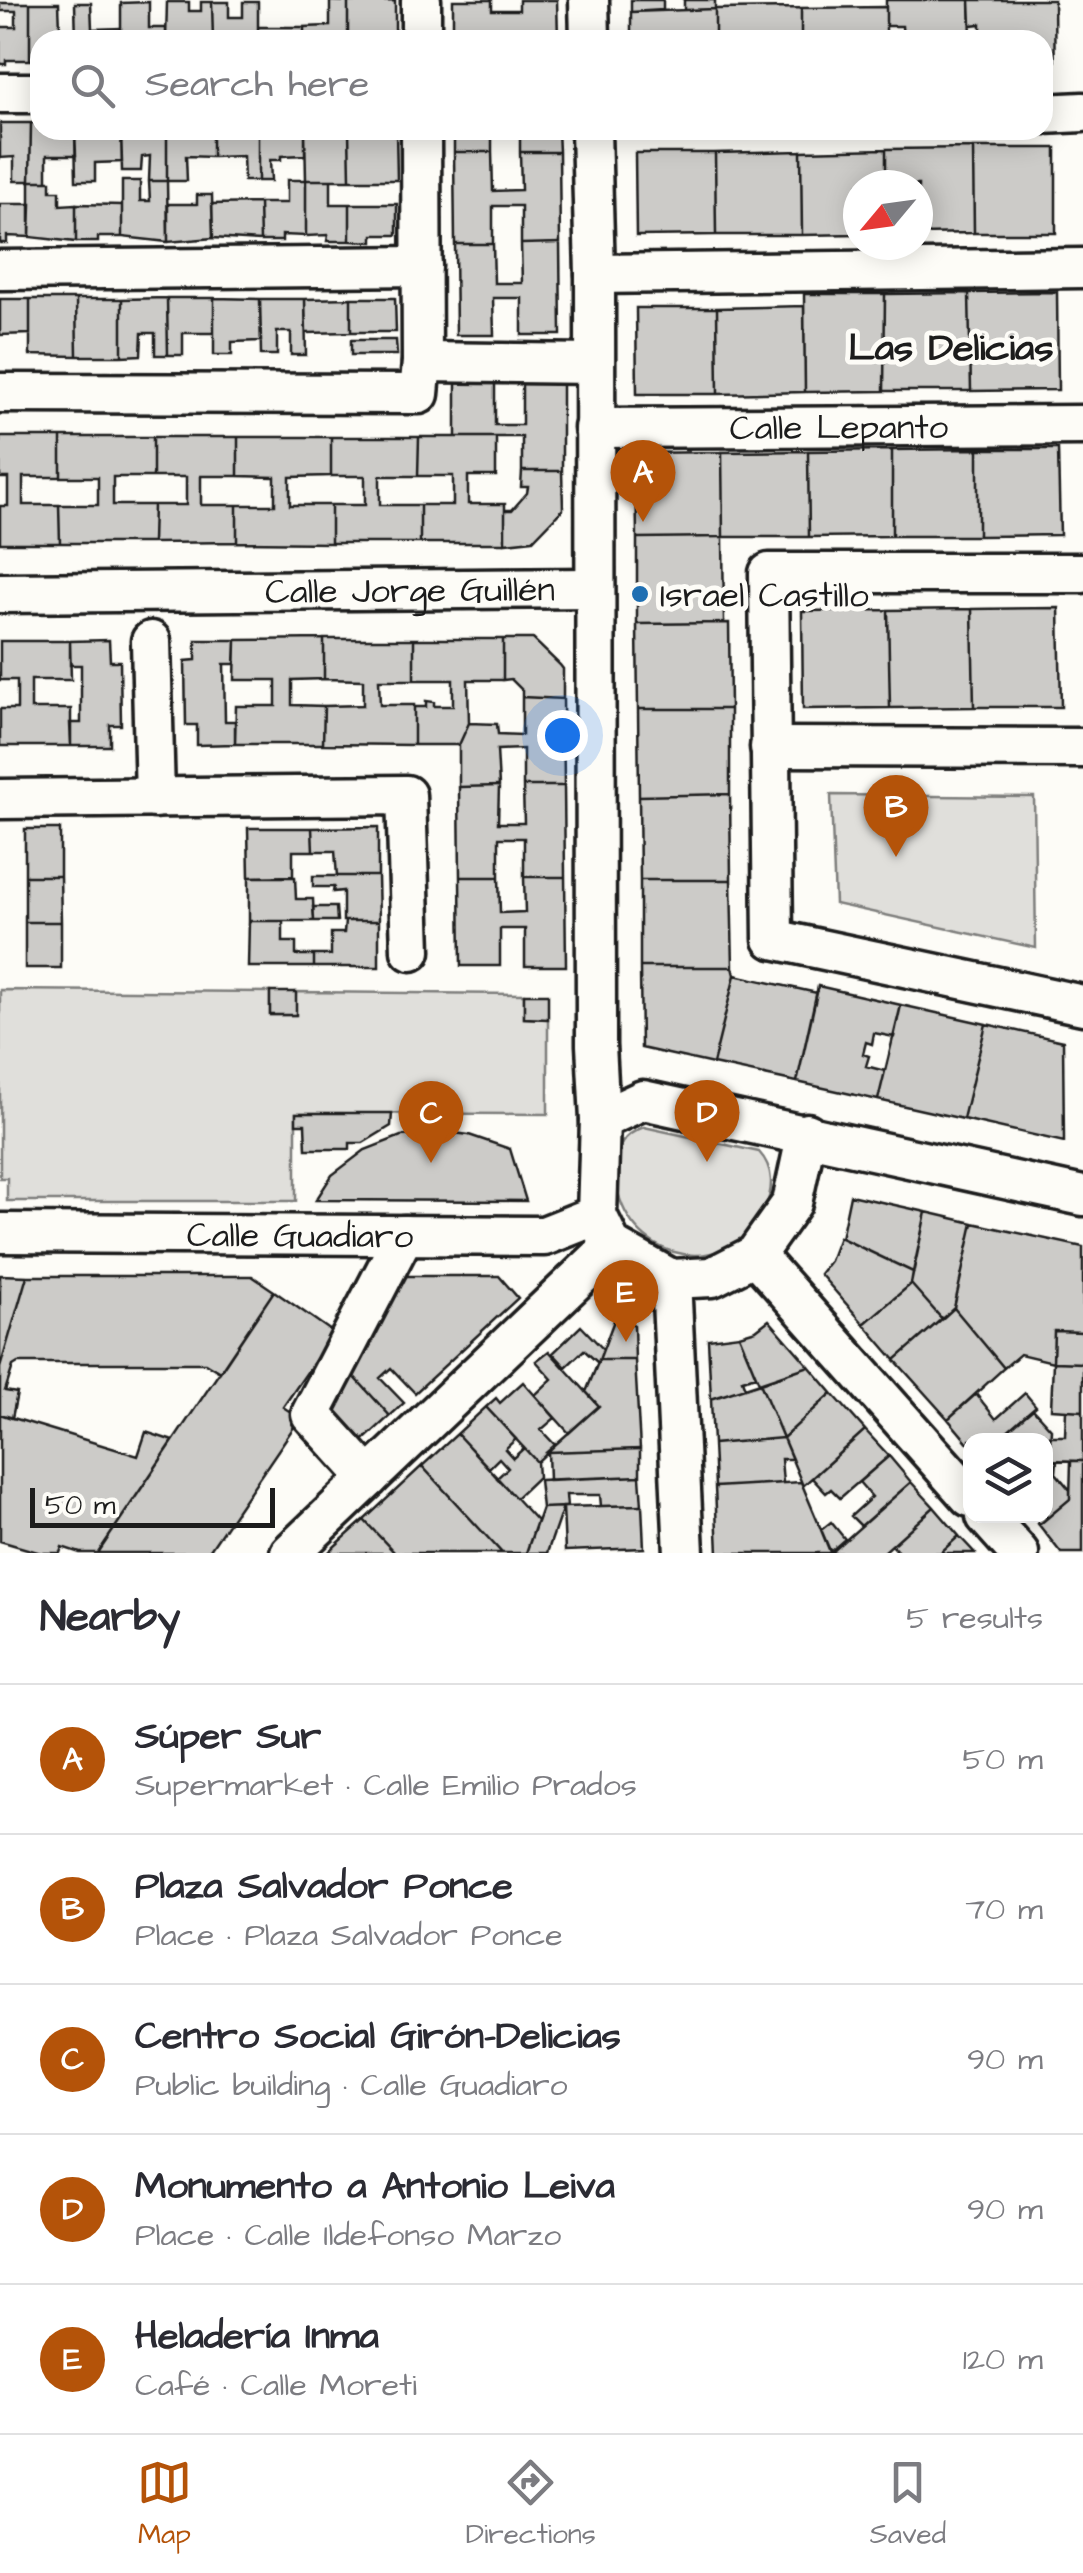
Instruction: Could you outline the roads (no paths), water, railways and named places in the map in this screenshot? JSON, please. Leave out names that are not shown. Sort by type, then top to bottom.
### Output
[{"type":"street","points":[[421,0],[421,30]]},
{"type":"street","points":[[589,0],[590,30]]},
{"type":"street","points":[[0,94],[30,94]]},
{"type":"street","points":[[1053,114],[1083,112]]},
{"type":"street","points":[[0,392],[419,394],[422,140]]},
{"type":"street","points":[[290,1553],[369,1478],[604,1231],[596,1025],[595,274],[591,140]]},
{"type":"street","points":[[0,270],[422,266]]},
{"type":"street","points":[[595,274],[1083,268]]},
{"type":"street","points":[[422,362],[594,364]]},
{"type":"street","name":"Calle Lepanto","points":[[594,428],[1083,425]]},
{"type":"street","points":[[1083,573],[768,573],[773,939],[1083,1005]]},
{"type":"street","name":"Calle Jorge Guillén","points":[[0,593],[594,588]]},
{"type":"street","name":"Calle Jorge Guillén","points":[[89,592],[127,606],[151,641],[168,616],[185,603],[224,592]]},
{"type":"street","points":[[151,641],[155,798]]},
{"type":"street","points":[[770,747],[1083,748]]},
{"type":"street","points":[[0,799],[406,795],[410,951]]},
{"type":"street","points":[[600,1120],[643,1100],[1083,1196]]},
{"type":"street","points":[[604,1231],[671,1279],[712,1277],[755,1255],[792,1203],[807,1133]]},
{"type":"street","name":"Calle Guadiaro","points":[[0,1233],[544,1236],[604,1231]]},
{"type":"street","points":[[369,1478],[311,1414],[404,1235]]},
{"type":"street","points":[[755,1255],[963,1489]]},
{"type":"street","points":[[671,1279],[684,1553]]},
{"type":"street","points":[[992,1523],[1020,1553]]},
{"type":"place","name":"Súper Sur","points":[[643,522]]},
{"type":"place","name":"Israel Castillo","points":[[640,594]]},
{"type":"place","name":"Plaza Salvador Ponce","points":[[896,857]]},
{"type":"place","name":"Monumento a Antonio Leiva","points":[[707,1162]]},
{"type":"place","name":"Centro Social Girón-Delicias","points":[[431,1163]]},
{"type":"place","name":"Heladería Inma","points":[[626,1342]]},
{"type":"district","name":"Las Delicias","points":[[951,347]]}]
